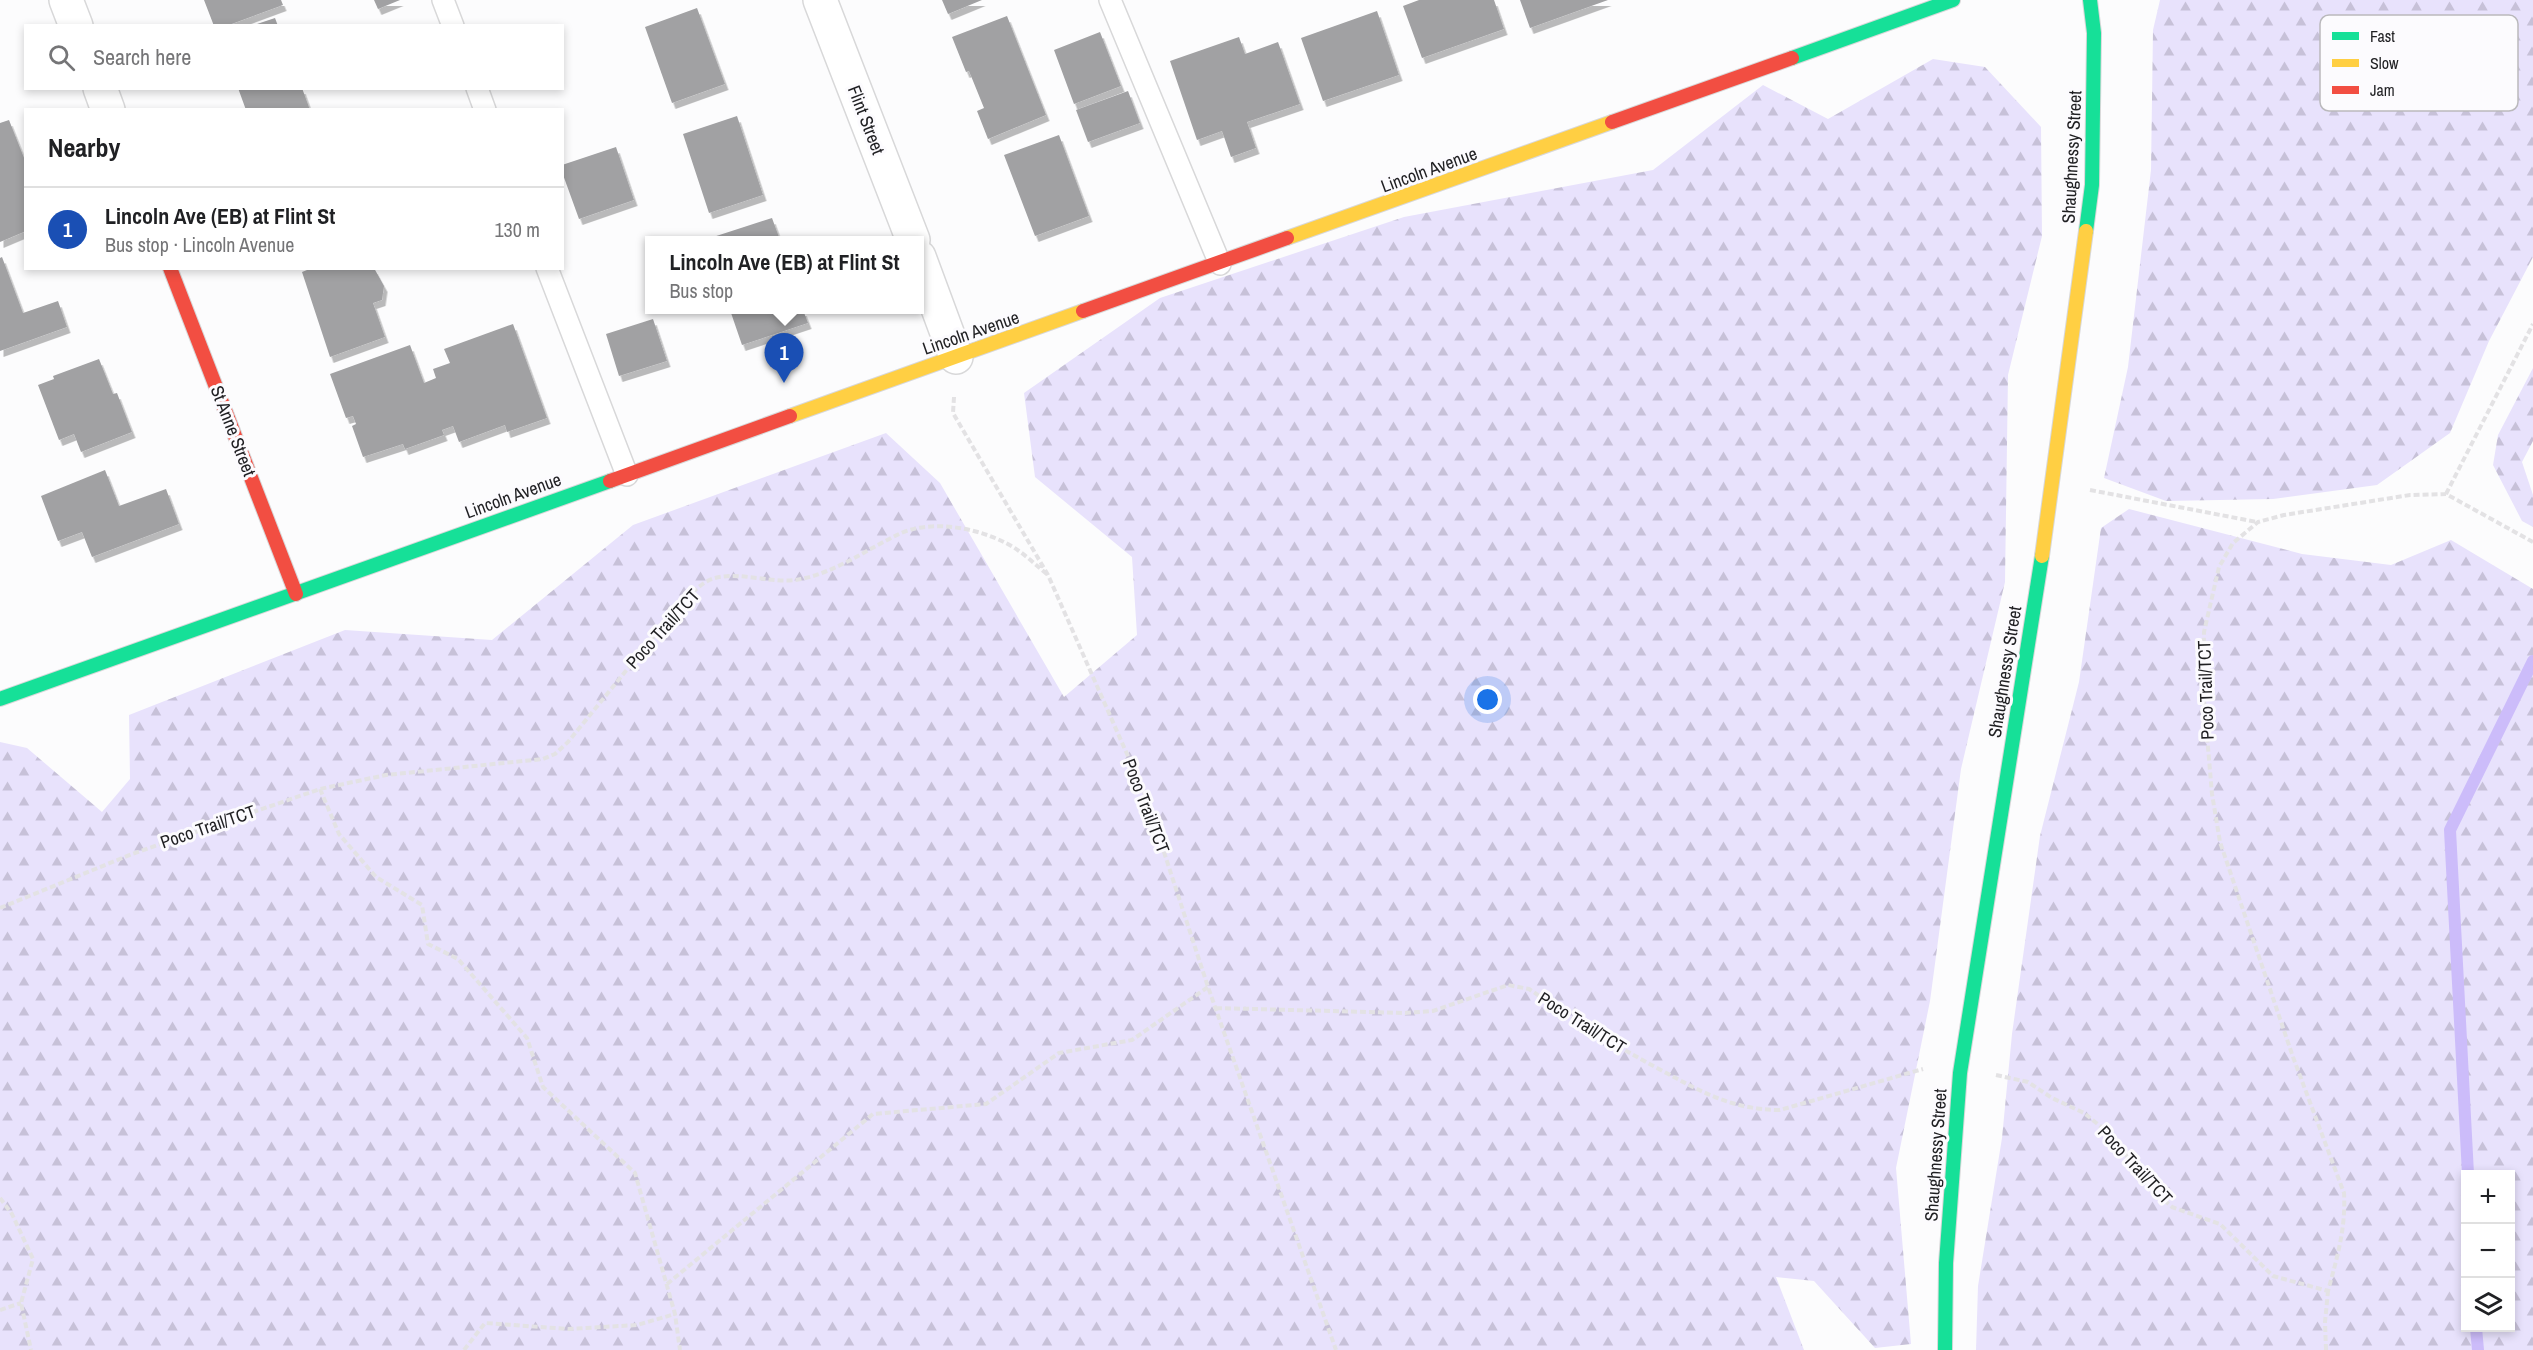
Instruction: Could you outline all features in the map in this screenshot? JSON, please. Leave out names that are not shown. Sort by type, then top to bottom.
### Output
[{"type":"main road","name":"Lincoln Avenue","points":[[0,699],[1953,0]]},
{"type":"main road","name":"Shaughnessy Street","points":[[1945,1350],[1946,1263],[1960,1073],[2053,483],[2092,185],[2094,33],[2090,0]]},
{"type":"main road","name":"St Anne Street","points":[[171,270],[296,594]]},
{"type":"street","points":[[66,0],[75,24]]},
{"type":"street","name":"Flint Street","points":[[819,0],[911,236]]},
{"type":"street","points":[[101,90],[107,108]]},
{"type":"street","points":[[924,271],[956,357]]},
{"type":"lane","points":[[443,0],[452,24]]},
{"type":"lane","points":[[1110,0],[1220,264]]},
{"type":"lane","points":[[478,90],[484,108]]},
{"type":"lane","points":[[548,270],[627,475]]},
{"type":"path","points":[[2533,324],[2446,494],[2533,542]]},
{"type":"path","points":[[956,357],[953,413],[1048,575]]},
{"type":"path","points":[[2053,483],[2258,522]]},
{"type":"path","name":"Poco Trail/TCT","points":[[0,908],[132,855],[320,789],[386,775],[543,759],[555,754],[568,742],[673,613],[691,594],[713,578],[734,577],[782,582],[802,579],[820,574],[898,534],[926,526],[980,532],[1018,550],[1048,575],[1146,797],[1216,1008],[1433,1011],[1508,985],[1520,986],[1529,989],[1602,1039],[1713,1098],[1760,1110],[1780,1110],[1922,1069],[1994,1074],[2028,1082],[2052,1098],[2084,1113],[2110,1134],[2152,1189],[2172,1207],[2220,1224],[2273,1276],[2328,1291],[2346,1216],[2344,1193],[2293,1057],[2220,842],[2208,753],[2203,689],[2204,632],[2219,567],[2233,543],[2258,522],[2284,515],[2410,495],[2446,494]]},
{"type":"path","points":[[320,789],[339,834],[376,877],[422,905],[428,944],[458,959],[527,1038],[543,1087],[635,1173],[675,1314],[680,1350]]},
{"type":"path","points":[[667,1284],[873,1114],[986,1104],[1059,1053],[1132,1040],[1208,987]]},
{"type":"path","points":[[1216,1008],[1336,1350]]},
{"type":"path","points":[[0,1198],[12,1214],[33,1259],[21,1303],[31,1350]]},
{"type":"path","points":[[2326,1350],[2325,1322],[2328,1291]]},
{"type":"path","points":[[0,1310],[21,1303]]},
{"type":"path","points":[[465,1350],[485,1323],[568,1329],[637,1325],[675,1314]]},
{"type":"green space","points":[[2160,0],[2533,0],[2533,257],[2489,341],[2450,433],[2377,485],[2273,499],[2166,501],[2104,478],[2128,367],[2151,170],[2153,30]]},
{"type":"green space","points":[[1933,59],[1985,67],[2041,127],[2042,236],[2008,375],[2005,582],[1961,769],[1930,1001],[1896,1168],[1911,1344],[1875,1348],[1814,1281],[1776,1277],[1804,1350],[0,1350],[0,742],[27,748],[102,812],[130,779],[129,715],[345,630],[492,640],[633,525],[886,433],[940,483],[1064,697],[1137,635],[1132,557],[1035,477],[1024,393],[1160,298],[1404,217],[1653,170],[1763,85],[1828,119]]},
{"type":"green space","points":[[2533,368],[2533,441],[2522,462],[2533,495],[2533,527],[2522,521],[2493,465],[2498,435]]},
{"type":"green space","points":[[2129,509],[2302,554],[2391,565],[2451,540],[2533,589],[2533,1350],[1976,1350],[1978,1286],[2002,1138],[2012,1034],[2040,836],[2079,682],[2101,528]]},
{"type":"building","points":[[204,0],[281,0],[283,5],[231,24],[213,24]]},
{"type":"building","points":[[374,0],[400,0],[378,9]]},
{"type":"building","points":[[942,0],[982,0],[948,14]]},
{"type":"building","points":[[1419,0],[1494,0],[1504,29],[1422,58],[1403,6]]},
{"type":"building","points":[[1520,0],[1608,0],[1530,28]]},
{"type":"building","points":[[697,8],[725,84],[672,103],[645,27]]},
{"type":"building","points":[[1377,11],[1399,75],[1323,101],[1301,38]]},
{"type":"building","points":[[1007,16],[1046,115],[988,139],[977,111],[984,108],[952,37]]},
{"type":"building","points":[[275,18],[277,24],[257,24]]},
{"type":"building","points":[[1100,32],[1121,86],[1074,104],[1054,50]]},
{"type":"building","points":[[1239,37],[1245,54],[1278,42],[1300,104],[1247,122],[1256,148],[1231,157],[1222,131],[1197,140],[1170,61]]},
{"type":"building","points":[[239,90],[303,90],[309,108],[245,108]]},
{"type":"building","points":[[1128,91],[1140,123],[1088,142],[1076,110]]},
{"type":"building","points":[[737,116],[763,195],[709,213],[683,134]]},
{"type":"building","points":[[9,120],[24,158],[24,232],[0,242],[0,123]]},
{"type":"building","points":[[1059,135],[1089,216],[1035,236],[1004,155]]},
{"type":"building","points":[[616,147],[634,200],[579,219],[564,178],[564,164]]},
{"type":"building","points":[[772,218],[779,236],[716,236]]},
{"type":"building","points":[[2,257],[23,313],[58,301],[67,327],[0,351],[0,258]]},
{"type":"building","points":[[307,270],[375,270],[384,286],[382,300],[373,303],[385,337],[330,357],[302,272]]},
{"type":"building","points":[[731,314],[805,314],[808,323],[742,345]]},
{"type":"building","points":[[653,319],[667,361],[619,376],[606,334]]},
{"type":"building","points":[[513,324],[547,418],[507,432],[505,425],[459,442],[453,426],[442,430],[444,435],[405,449],[403,444],[363,457],[352,426],[356,424],[353,416],[346,418],[330,374],[410,345],[424,383],[436,378],[433,369],[450,363],[444,349]]},
{"type":"building","points":[[99,359],[113,394],[117,393],[132,432],[81,452],[74,434],[59,440],[38,385],[54,379],[53,376]]},
{"type":"building","points":[[105,470],[119,506],[166,489],[179,524],[92,557],[82,532],[58,541],[41,496]]},
{"type":"waterway","points":[[2468,1170],[2450,830],[2533,661]]},
{"type":"waterway","points":[[2476,1332],[2478,1350]]},
{"type":"traffic: fast","points":[[1792,58],[1953,0]]},
{"type":"traffic: fast","points":[[2086,231],[2092,185],[2094,33],[2090,0]]},
{"type":"traffic: fast","points":[[0,699],[610,481]]},
{"type":"traffic: fast","points":[[1945,1350],[1946,1263],[1960,1073],[2042,556]]},
{"type":"traffic: slow","points":[[1287,238],[1612,122]]},
{"type":"traffic: slow","points":[[2042,556],[2086,231]]},
{"type":"traffic: slow","points":[[790,416],[1083,311]]},
{"type":"traffic: jam","points":[[1612,122],[1792,58]]},
{"type":"traffic: jam","points":[[1083,311],[1287,238]]},
{"type":"traffic: jam","points":[[171,270],[296,594]]},
{"type":"traffic: jam","points":[[610,481],[790,416]]},
{"type":"place","name":"Lincoln Ave (EB) at Flint St","points":[[784,383]]}]
